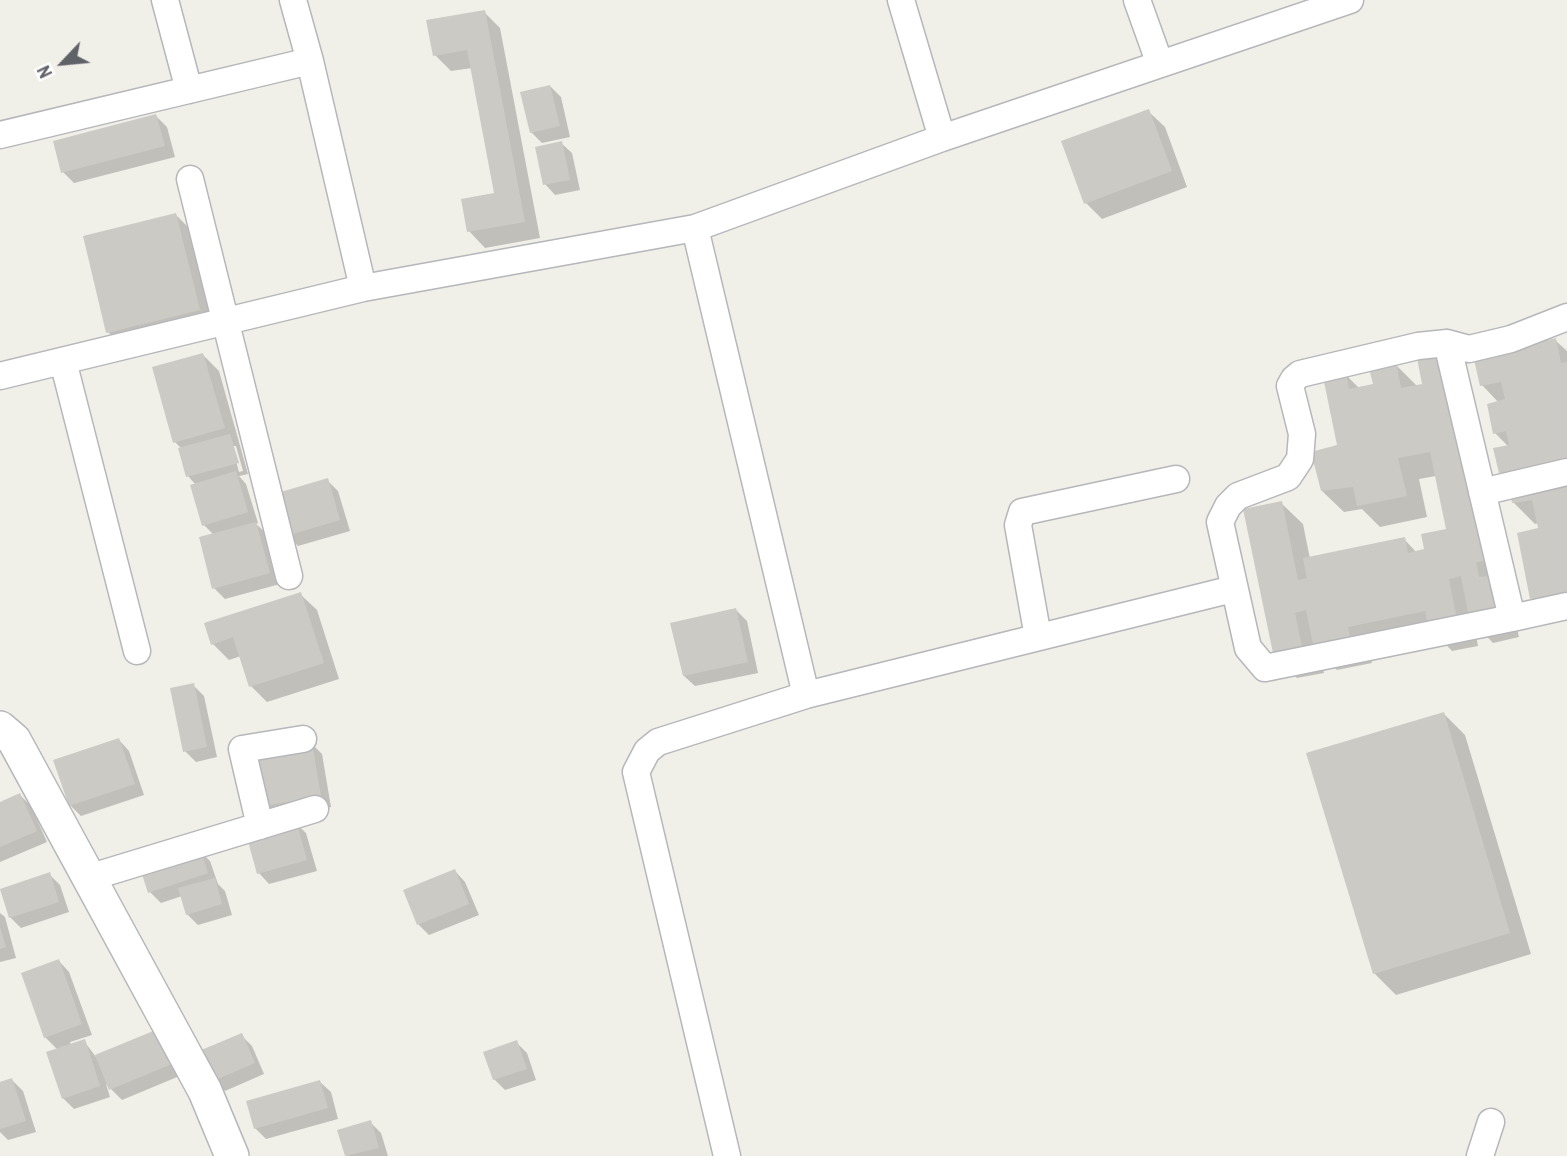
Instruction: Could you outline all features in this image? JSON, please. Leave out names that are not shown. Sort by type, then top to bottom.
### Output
[{"type":"street","points":[[165,0],[189,90]]},
{"type":"street","points":[[293,0],[310,61],[363,288]]},
{"type":"street","points":[[901,0],[942,138]]},
{"type":"street","points":[[1137,0],[1160,64]]},
{"type":"street","points":[[0,376],[363,288],[695,228],[942,138],[1350,0]]},
{"type":"street","points":[[0,135],[310,61]]},
{"type":"street","points":[[190,179],[289,576]]},
{"type":"street","points":[[695,228],[806,695]]},
{"type":"street","points":[[1567,317],[1511,339],[1469,349],[1447,342],[1300,374],[1290,386],[1302,434],[1300,459],[1288,477],[1238,496],[1228,506],[1220,522],[1248,648],[1265,668],[1567,606]]},
{"type":"street","points":[[1447,342],[1512,618]]},
{"type":"street","points":[[63,361],[137,651]]},
{"type":"street","points":[[1482,492],[1567,472]]},
{"type":"street","points":[[1038,637],[1018,525],[1022,512],[1176,479]]},
{"type":"street","points":[[727,1156],[636,772],[647,751],[658,742],[806,695],[1233,589]]},
{"type":"street","points":[[0,728],[15,740],[205,1091],[232,1156]]},
{"type":"street","points":[[260,826],[242,749],[303,738]]},
{"type":"street","points":[[88,878],[315,809]]},
{"type":"street","points":[[1480,1156],[1491,1122]]},
{"type":"building","points":[[485,10],[525,222],[467,232],[461,199],[494,193],[467,50],[433,56],[426,20]]},
{"type":"building","points":[[550,85],[560,126],[530,133],[520,92]]},
{"type":"building","points":[[1149,109],[1172,171],[1084,204],[1061,141]]},
{"type":"building","points":[[156,114],[165,146],[61,173],[53,141]]},
{"type":"building","points":[[562,141],[570,180],[543,185],[535,147]]},
{"type":"building","points":[[176,213],[200,310],[106,333],[83,236]]},
{"type":"building","points":[[1556,338],[1561,363],[1567,362],[1567,459],[1499,473],[1493,448],[1509,445],[1506,431],[1493,434],[1487,404],[1505,399],[1501,382],[1480,386],[1473,355]]},
{"type":"building","points":[[203,353],[225,428],[173,443],[152,367]]},
{"type":"building","points":[[1436,356],[1487,561],[1476,562],[1479,577],[1489,576],[1498,616],[1470,622],[1461,576],[1449,579],[1458,625],[1429,630],[1425,611],[1348,627],[1351,642],[1314,649],[1306,610],[1295,613],[1303,652],[1274,658],[1243,509],[1282,501],[1298,580],[1307,578],[1303,558],[1405,537],[1408,553],[1424,549],[1421,534],[1446,529],[1430,452],[1398,458],[1407,496],[1357,506],[1353,487],[1321,491],[1311,452],[1337,445],[1323,377],[1346,372],[1349,389],[1373,384],[1369,368],[1396,362],[1401,388],[1422,384],[1417,358]]},
{"type":"building","points":[[230,434],[239,463],[186,477],[178,448]]},
{"type":"building","points":[[236,471],[248,512],[202,526],[190,485]]},
{"type":"building","points":[[1567,477],[1567,592],[1530,599],[1517,533],[1538,528],[1532,500],[1512,503],[1510,490]]},
{"type":"building","points":[[328,478],[340,520],[286,536],[274,494]]},
{"type":"building","points":[[256,522],[270,573],[212,589],[199,537]]},
{"type":"building","points":[[301,592],[324,663],[249,687],[233,637],[211,645],[204,623]]},
{"type":"building","points":[[736,608],[748,662],[683,676],[670,623]]},
{"type":"building","points":[[194,683],[207,747],[183,752],[170,688]]},
{"type":"building","points":[[1444,712],[1510,933],[1373,974],[1306,753]]},
{"type":"building","points":[[119,738],[135,784],[69,806],[53,760]]},
{"type":"building","points":[[312,742],[321,797],[262,806],[253,751]]},
{"type":"building","points":[[20,793],[37,831],[0,847],[0,802]]},
{"type":"building","points":[[296,820],[307,860],[257,874],[246,834]]},
{"type":"building","points":[[200,848],[208,873],[148,893],[140,868]]},
{"type":"building","points":[[455,869],[469,904],[417,925],[403,890]]},
{"type":"building","points":[[50,872],[59,902],[9,918],[0,889]]},
{"type":"building","points":[[215,878],[222,904],[186,915],[178,888]]},
{"type":"building","points":[[0,927],[6,947],[0,949]]},
{"type":"building","points":[[59,959],[82,1024],[44,1038],[21,973]]},
{"type":"building","points":[[158,1029],[172,1064],[109,1090],[95,1055]]},
{"type":"building","points":[[242,1033],[255,1063],[213,1081],[199,1051]]},
{"type":"building","points":[[85,1039],[100,1086],[62,1099],[46,1052]]},
{"type":"building","points":[[517,1040],[527,1069],[493,1080],[483,1052]]},
{"type":"building","points":[[12,1078],[26,1121],[0,1129],[0,1082]]},
{"type":"building","points":[[320,1080],[328,1108],[254,1129],[246,1101]]},
{"type":"building","points":[[371,1120],[379,1148],[345,1156],[337,1130]]}]
